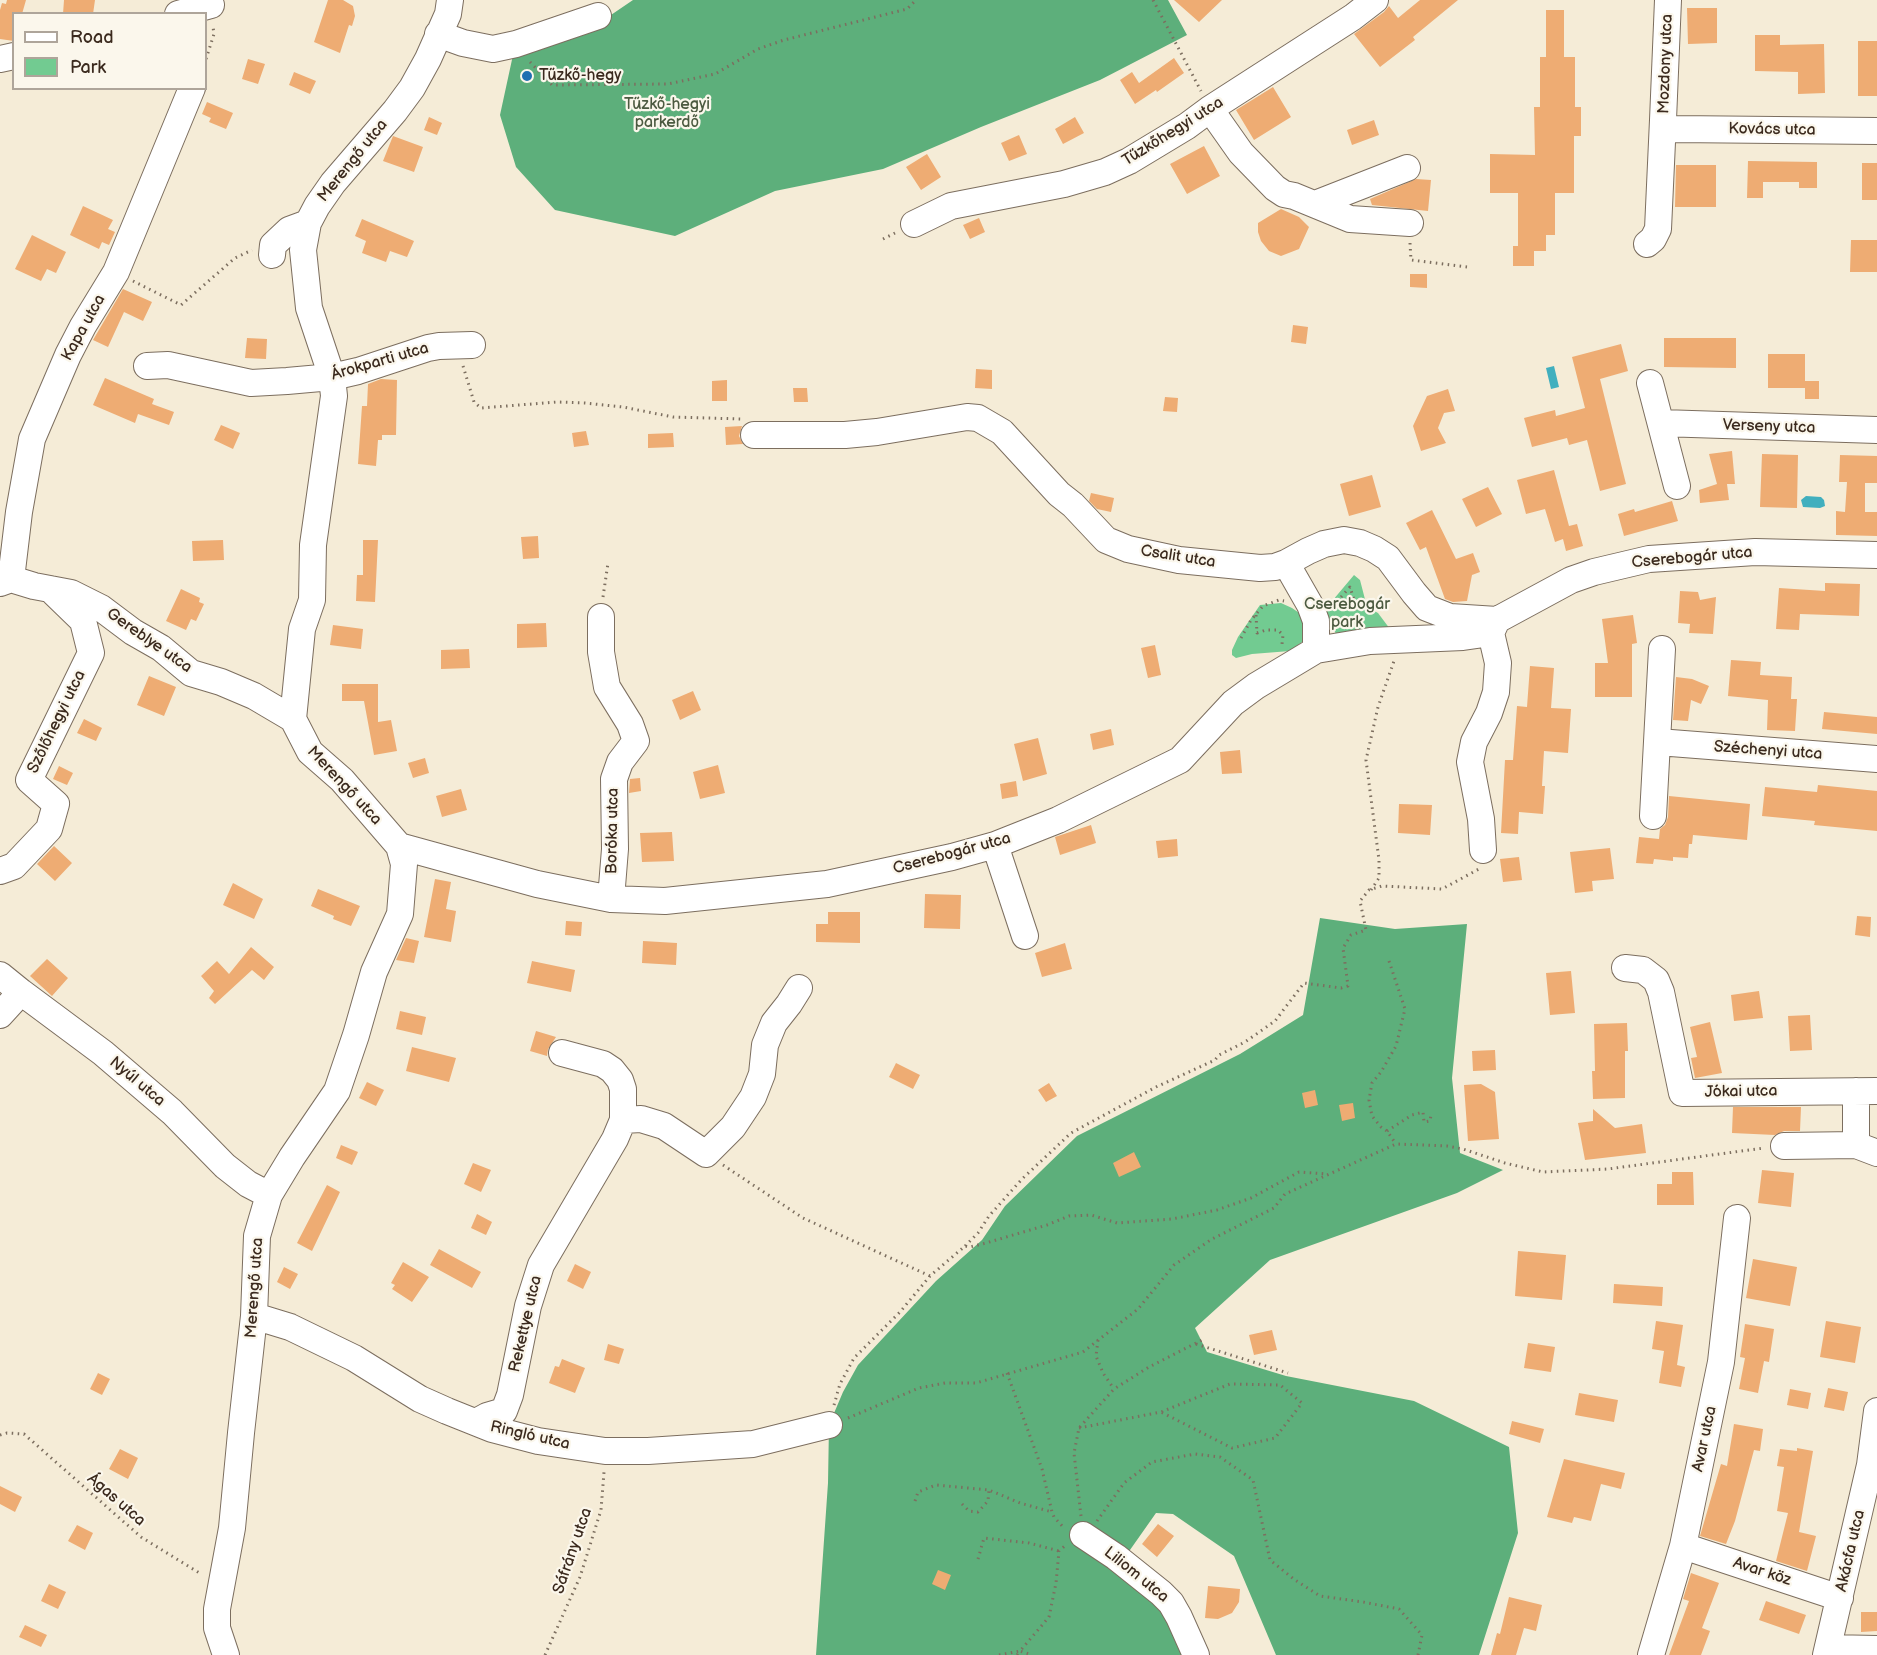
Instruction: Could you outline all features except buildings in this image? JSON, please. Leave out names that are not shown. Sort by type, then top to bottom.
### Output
[{"type":"street","name":"Merengő utca","points":[[226,1655],[217,1628],[217,1609],[232,1528],[254,1316],[257,1236],[269,1195],[337,1091],[374,972],[400,914],[404,864],[399,846],[342,780],[310,752],[293,719],[302,628],[312,600],[313,545],[334,396],[332,377],[309,308],[303,250],[308,223],[317,206],[333,183],[412,88],[448,14],[450,0]]},
{"type":"street","name":"Tűzkőhegyi utca","points":[[914,224],[951,206],[1064,184],[1105,172],[1129,161],[1186,126],[1376,0]]},
{"type":"street","name":"Mozdony utca","points":[[1647,244],[1653,239],[1658,229],[1665,123],[1668,0]]},
{"type":"street","points":[[185,12],[207,6]]},
{"type":"street","points":[[438,34],[463,43],[493,49],[516,44],[598,16]]},
{"type":"street","name":"Kapa utca","points":[[6,581],[32,439],[68,355],[116,272],[191,90]]},
{"type":"street","points":[[1210,109],[1241,153],[1275,188],[1284,194],[1350,219],[1409,223]]},
{"type":"street","name":"Kovács utca","points":[[1665,123],[1675,129],[1877,131]]},
{"type":"street","points":[[1315,204],[1407,168]]},
{"type":"street","points":[[265,251],[289,230],[308,223]]},
{"type":"street","name":"Árokparti utca","points":[[147,366],[168,365],[251,383],[332,377],[428,348],[463,346]]},
{"type":"street","points":[[1650,383],[1677,486]]},
{"type":"street","name":"Csalit utca","points":[[748,427],[818,436],[877,432],[967,417],[978,418],[1002,432],[1059,494],[1073,505],[1106,540],[1128,549],[1179,560],[1275,567],[1324,544],[1344,540],[1360,543],[1388,558],[1427,608],[1450,617],[1494,626]]},
{"type":"street","name":"Verseny utca","points":[[1661,423],[1877,430]]},
{"type":"street","name":"Cserebogár utca","points":[[399,846],[537,884],[612,898],[665,901],[827,884],[941,860],[995,845],[1058,820],[1173,765],[1204,736],[1233,703],[1256,686],[1316,650],[1395,639],[1453,638],[1494,626],[1571,580],[1594,572],[1649,560],[1755,552],[1877,555]]},
{"type":"street","points":[[1286,563],[1310,605],[1316,621],[1316,650]]},
{"type":"street","name":"Gereblye utca","points":[[6,581],[71,593],[101,608],[191,672],[254,696],[293,719]]},
{"type":"street","name":"Szőlőhegyi utca","points":[[0,871],[14,866],[49,829],[56,804],[28,780],[91,652],[83,621],[50,589]]},
{"type":"street","name":"Boróka utca","points":[[601,617],[601,652],[607,687],[630,724],[636,741],[620,762],[614,779],[615,849],[612,898]]},
{"type":"street","points":[[1483,850],[1481,819],[1470,762],[1474,742],[1489,713],[1496,692],[1498,663],[1494,626]]},
{"type":"street","points":[[1653,816],[1662,649]]},
{"type":"street","points":[[187,690],[254,696]]},
{"type":"street","name":"Széchenyi utca","points":[[1658,742],[1877,759]]},
{"type":"street","points":[[995,845],[1025,936]]},
{"type":"street","name":"Jókai utca","points":[[1625,968],[1643,970],[1656,980],[1682,1093],[1867,1091]]},
{"type":"street","name":"Nyúl utca","points":[[0,975],[103,1053],[172,1112],[225,1166],[248,1184],[269,1195]]},
{"type":"street","points":[[562,1053],[603,1064],[612,1070],[620,1080],[623,1110],[641,1119],[664,1126],[706,1154],[733,1127],[753,1097],[762,1074],[765,1045],[774,1023],[799,988]]},
{"type":"street","points":[[0,1015],[21,992]]},
{"type":"street","points":[[1784,1146],[1866,1149],[1867,1091]]},
{"type":"street","name":"Rekettye utca","points":[[476,1422],[504,1411],[510,1395],[528,1306],[541,1265],[615,1139],[623,1110]]},
{"type":"street","name":"Avar utca","points":[[1651,1655],[1683,1546],[1721,1362],[1737,1218]]},
{"type":"street","name":"Ringló utca","points":[[254,1316],[290,1327],[354,1358],[420,1399],[492,1429],[538,1442],[605,1451],[648,1451],[753,1444],[829,1425]]},
{"type":"street","name":"Akácfa utca","points":[[1827,1652],[1870,1465],[1877,1411]]},
{"type":"street","name":"Liliom utca","points":[[1083,1535],[1116,1557],[1171,1603],[1196,1655]]},
{"type":"street","name":"Avar köz","points":[[1683,1546],[1840,1598]]},
{"type":"street","points":[[1827,1652],[1877,1649]]},
{"type":"path","points":[[516,44],[539,73],[552,85],[668,84],[715,74],[758,50],[784,40],[907,9],[916,0]]},
{"type":"path","points":[[1153,0],[1210,109]]},
{"type":"path","points":[[207,6],[214,34],[207,56]]},
{"type":"path","points":[[1409,223],[1411,260],[1467,267]]},
{"type":"path","points":[[156,292],[181,305],[234,258],[265,251]]},
{"type":"path","points":[[463,346],[463,366],[474,402],[480,408],[557,402],[585,403],[623,406],[673,417],[748,427]]},
{"type":"path","points":[[601,617],[608,563]]},
{"type":"path","points":[[1350,587],[1358,625]]},
{"type":"path","points":[[1241,638],[1263,606],[1279,600],[1287,601]]},
{"type":"path","points":[[1256,615],[1257,633],[1278,630],[1282,635],[1282,646]]},
{"type":"path","points":[[829,1425],[840,1384],[854,1358],[900,1312],[930,1276],[978,1233],[989,1216],[1022,1179],[1071,1133],[1156,1087],[1215,1060],[1219,1055],[1245,1042],[1275,1021],[1304,983],[1341,988],[1348,986],[1343,948],[1351,935],[1366,930],[1360,901],[1379,878],[1379,860],[1366,760],[1378,707],[1397,651],[1395,639]]},
{"type":"path","points":[[1371,890],[1382,886],[1442,889],[1479,871],[1483,850]]},
{"type":"path","points":[[1389,961],[1405,1009],[1396,1046],[1372,1083],[1369,1100],[1372,1116],[1396,1144]]},
{"type":"path","points":[[1387,1131],[1412,1115],[1423,1112],[1424,1122],[1430,1121],[1431,1115]]},
{"type":"path","points":[[829,1425],[919,1388],[945,1383],[976,1383],[1083,1352],[1138,1309],[1174,1265],[1212,1239],[1274,1208],[1285,1194],[1396,1144],[1448,1146],[1543,1172],[1608,1169],[1784,1146]]},
{"type":"path","points":[[706,1154],[803,1218],[930,1276]]},
{"type":"path","points":[[965,1246],[970,1247],[1047,1225],[1069,1216],[1091,1215],[1117,1223],[1172,1219],[1217,1210],[1251,1198],[1299,1172],[1329,1174]]},
{"type":"path","points":[[1083,1535],[1074,1452],[1079,1428],[1114,1389],[1149,1367],[1204,1339]]},
{"type":"path","points":[[1098,1340],[1096,1356],[1102,1373],[1114,1389]]},
{"type":"path","points":[[1194,1344],[1288,1373]]},
{"type":"path","points":[[1007,1373],[1042,1469],[1052,1512],[1064,1528],[1083,1535]]},
{"type":"path","points":[[1079,1428],[1161,1412],[1230,1384],[1280,1385],[1302,1403],[1275,1438],[1232,1448],[1161,1412]]},
{"type":"path","name":"Ágas utca","points":[[0,1435],[24,1434],[141,1537],[222,1585]]},
{"type":"path","name":"Sáfrány utca","points":[[545,1655],[580,1577],[601,1510],[605,1451]]},
{"type":"path","points":[[1083,1535],[1096,1522],[1124,1483],[1152,1462],[1195,1454],[1220,1457],[1253,1480],[1270,1560],[1320,1596],[1399,1609],[1422,1635],[1418,1655]]},
{"type":"path","points":[[915,1501],[918,1492],[936,1485],[989,1491],[1052,1512]]},
{"type":"path","points":[[962,1504],[969,1511],[978,1512],[988,1501],[989,1491]]},
{"type":"path","points":[[978,1559],[984,1538],[1029,1543],[1059,1551],[1056,1583],[1049,1617],[1017,1655]]},
{"type":"path","points":[[999,1655],[1020,1651],[1032,1655]]},
{"type":"green space","name":"Tűzkő-hegyi parkerdő","points":[[633,0],[1168,0],[1187,35],[1100,80],[883,169],[775,191],[675,236],[555,210],[516,167],[500,115],[513,55],[608,17]]},
{"type":"green space","name":"Cserebogár park","points":[[1354,575],[1360,580],[1367,607],[1378,613],[1393,633],[1337,635],[1322,613]]},
{"type":"green space","points":[[1281,603],[1305,617],[1308,626],[1302,642],[1290,651],[1252,654],[1236,658],[1232,655],[1238,637],[1260,605]]},
{"type":"green space","points":[[1320,918],[1395,929],[1467,924],[1452,1078],[1460,1153],[1503,1170],[1457,1193],[1270,1260],[1195,1328],[1207,1352],[1286,1376],[1414,1401],[1509,1447],[1518,1533],[1479,1655],[1276,1655],[1234,1556],[1173,1514],[1156,1513],[1118,1567],[1169,1619],[1186,1655],[816,1655],[828,1483],[829,1425],[858,1365],[936,1281],[982,1240],[1005,1206],[1077,1136],[1240,1054],[1303,1015]]},
{"type":"water","points":[[1554,366],[1559,387],[1551,389],[1546,368]]},
{"type":"water","points":[[1806,496],[1821,497],[1825,506],[1803,507],[1801,500]]},
{"type":"place","name":"Tűzkő-hegy","points":[[527,76]]}]
